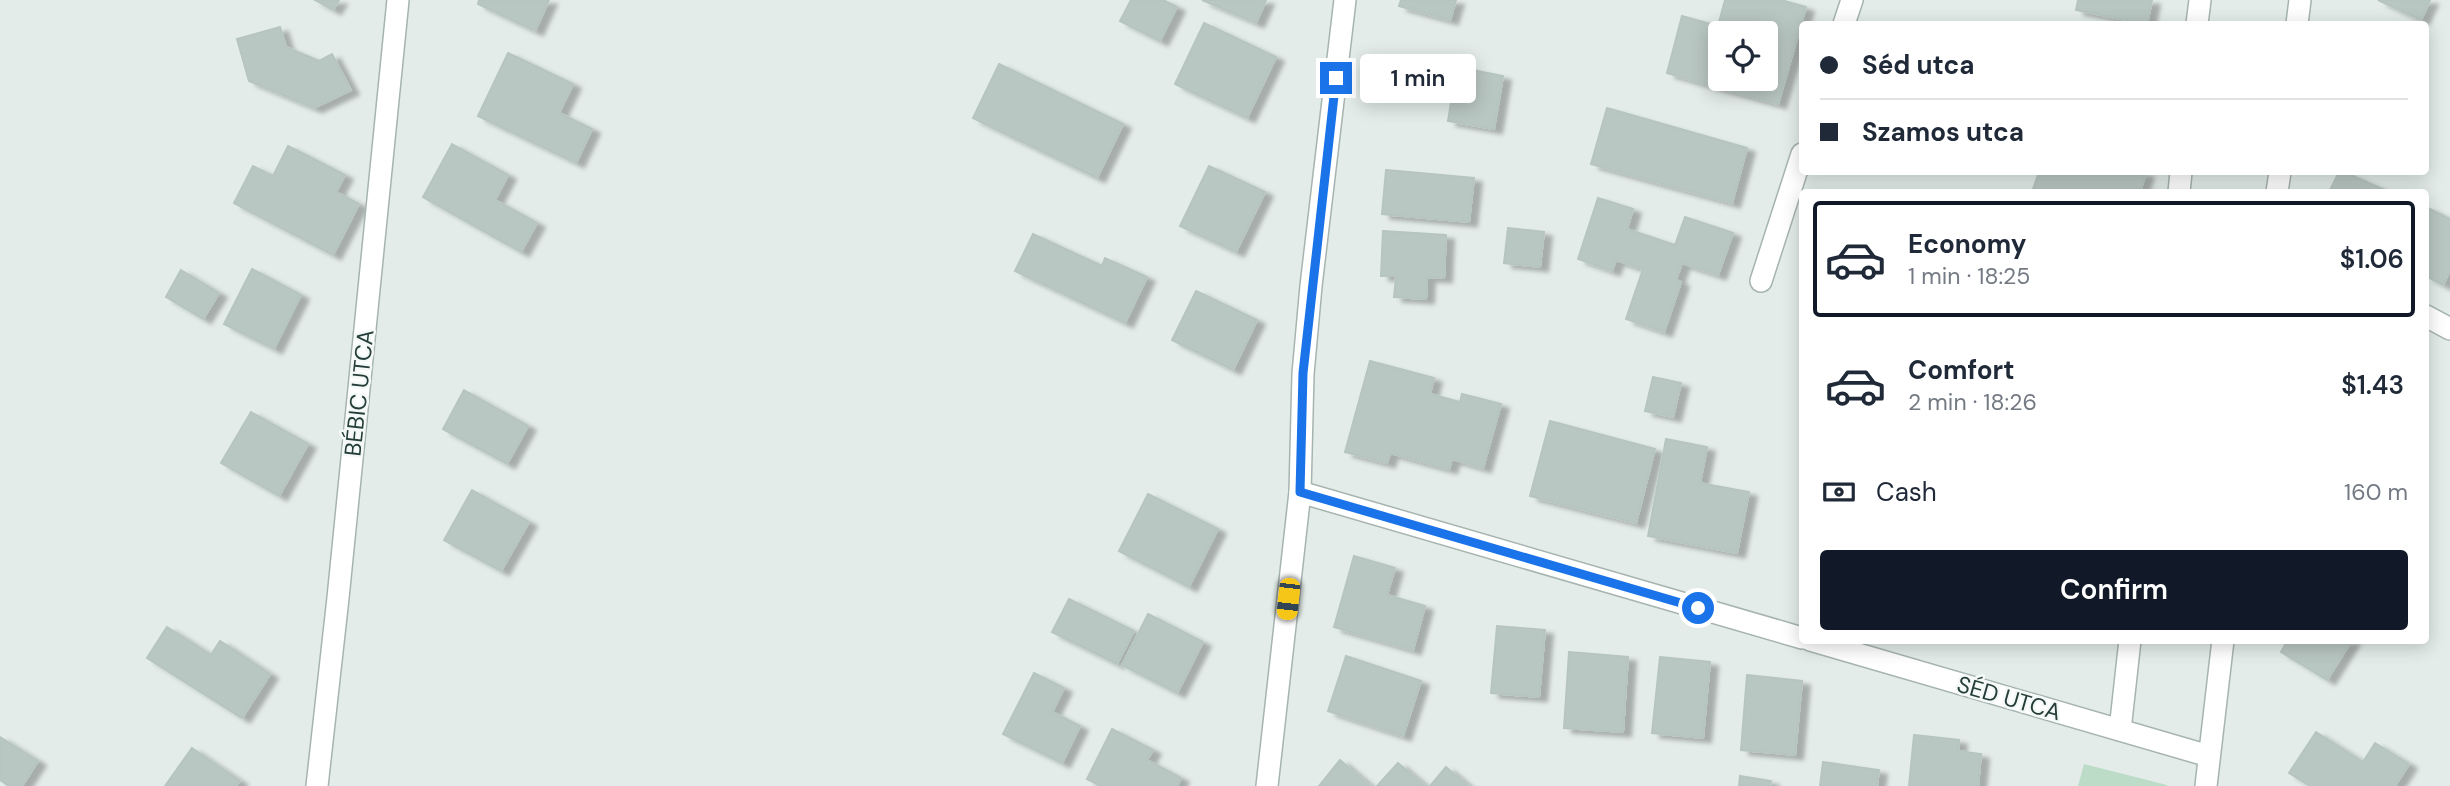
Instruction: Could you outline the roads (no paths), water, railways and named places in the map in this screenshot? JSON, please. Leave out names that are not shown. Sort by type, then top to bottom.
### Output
[{"type":"street","name":"BÉBIC UTCA","points":[[317,786],[398,0]]},
{"type":"street","points":[[1267,786],[1300,492],[1303,373],[1311,286],[1345,0]]},
{"type":"street","points":[[1845,21],[1852,0]]},
{"type":"street","points":[[2197,21],[2200,0]]},
{"type":"street","points":[[2297,21],[2300,0]]},
{"type":"street","points":[[1761,281],[1799,163]]},
{"type":"street","points":[[2429,318],[2450,329]]},
{"type":"street","points":[[1300,492],[1799,637]]},
{"type":"street","name":"SÉD UTCA","points":[[1824,644],[2209,757]]},
{"type":"street","points":[[2120,730],[2130,644]]},
{"type":"street","points":[[2206,786],[2223,644]]}]
